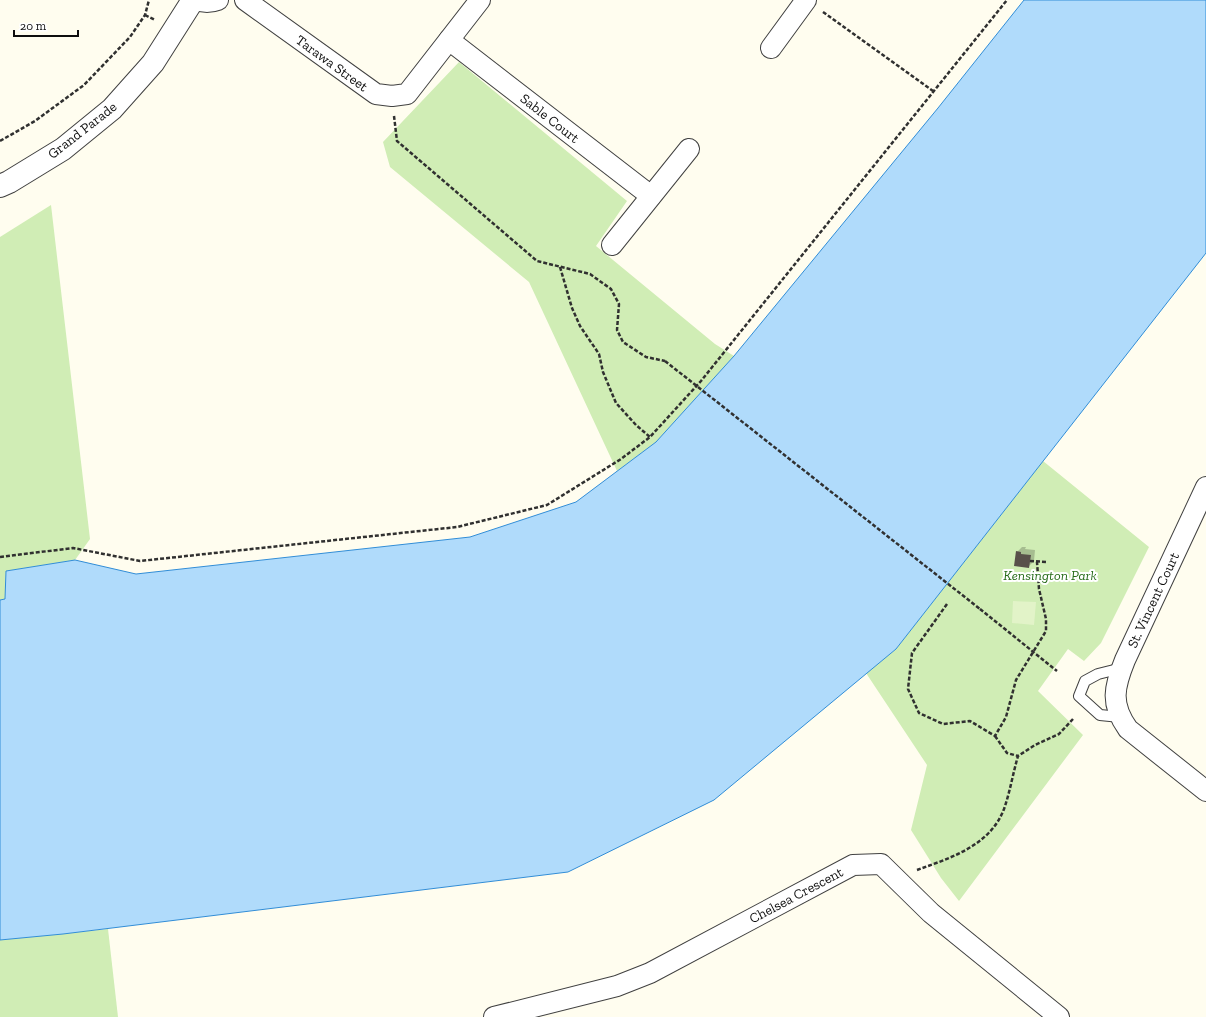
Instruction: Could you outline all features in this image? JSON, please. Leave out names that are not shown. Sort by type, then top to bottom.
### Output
[{"type":"street","name":"Grand Parade","points":[[0,186],[63,149],[112,109],[153,63],[192,0]]},
{"type":"street","points":[[196,0],[201,2],[209,2],[218,0]]},
{"type":"street","name":"Tarawa Street","points":[[245,0],[376,94],[392,96]]},
{"type":"street","points":[[392,96],[407,94],[480,0]]},
{"type":"street","points":[[771,48],[813,5]]},
{"type":"street","name":"Sable Court","points":[[449,40],[651,196]]},
{"type":"street","points":[[612,245],[689,149]]},
{"type":"street","name":"St. Vincent Court","points":[[1120,717],[1115,697],[1117,680],[1206,487]]},
{"type":"street","points":[[1120,717],[1128,729],[1206,791]]},
{"type":"street","name":"Chelsea Crescent","points":[[494,1017],[617,986],[650,973],[853,864],[881,864],[896,877],[931,913],[1060,1017]]},
{"type":"lane","points":[[1120,717],[1100,715],[1079,696],[1085,681],[1098,674],[1122,668]]},
{"type":"path","points":[[0,141],[35,121],[84,85],[130,37],[145,14],[149,0]]},
{"type":"path","points":[[0,557],[73,548],[140,561],[457,527],[547,505],[621,459],[650,437],[701,381],[1007,0]]},
{"type":"path","points":[[813,5],[933,91]]},
{"type":"path","points":[[392,96],[397,141],[537,261],[590,274],[611,289],[619,304],[618,330],[622,342],[646,357],[665,361],[1057,671]]},
{"type":"path","points":[[560,266],[572,308],[580,326],[599,354],[603,372],[616,403],[636,425],[650,437]]},
{"type":"path","points":[[1030,561],[1047,562]]},
{"type":"path","points":[[995,736],[1006,717],[1016,680],[1046,631],[1047,626],[1039,589],[1037,562]]},
{"type":"path","points":[[947,604],[912,653],[908,689],[919,713],[943,724],[970,721],[995,736],[1006,753],[1018,756]]},
{"type":"path","points":[[896,877],[953,857],[977,844],[992,829],[1003,810],[1018,756],[1059,734],[1073,720]]},
{"type":"green space","points":[[459,62],[627,201],[596,246],[715,344],[734,356],[656,442],[617,471],[529,282],[390,167],[383,142]]},
{"type":"green space","points":[[51,205],[90,539],[75,560],[6,571],[5,599],[0,600],[0,237]]},
{"type":"green space","name":"Kensington Park","points":[[1043,461],[1149,547],[1101,643],[1084,661],[1068,649],[1038,691],[1083,735],[959,901],[941,878],[911,830],[927,765],[866,673],[896,649]]},
{"type":"green space","points":[[1013,601],[1036,602],[1034,625],[1012,623]]},
{"type":"green space","points":[[108,929],[118,1017],[0,1017],[0,940]]},
{"type":"water","points":[[1024,0],[1206,0],[1206,253],[896,649],[714,800],[568,872],[63,934],[0,940],[0,600],[5,599],[6,571],[75,560],[136,574],[470,537],[576,502],[656,442],[734,356],[938,108]]},
{"type":"building","points":[[1016,551],[1021,552],[1021,554],[1031,555],[1029,568],[1014,566]]}]
